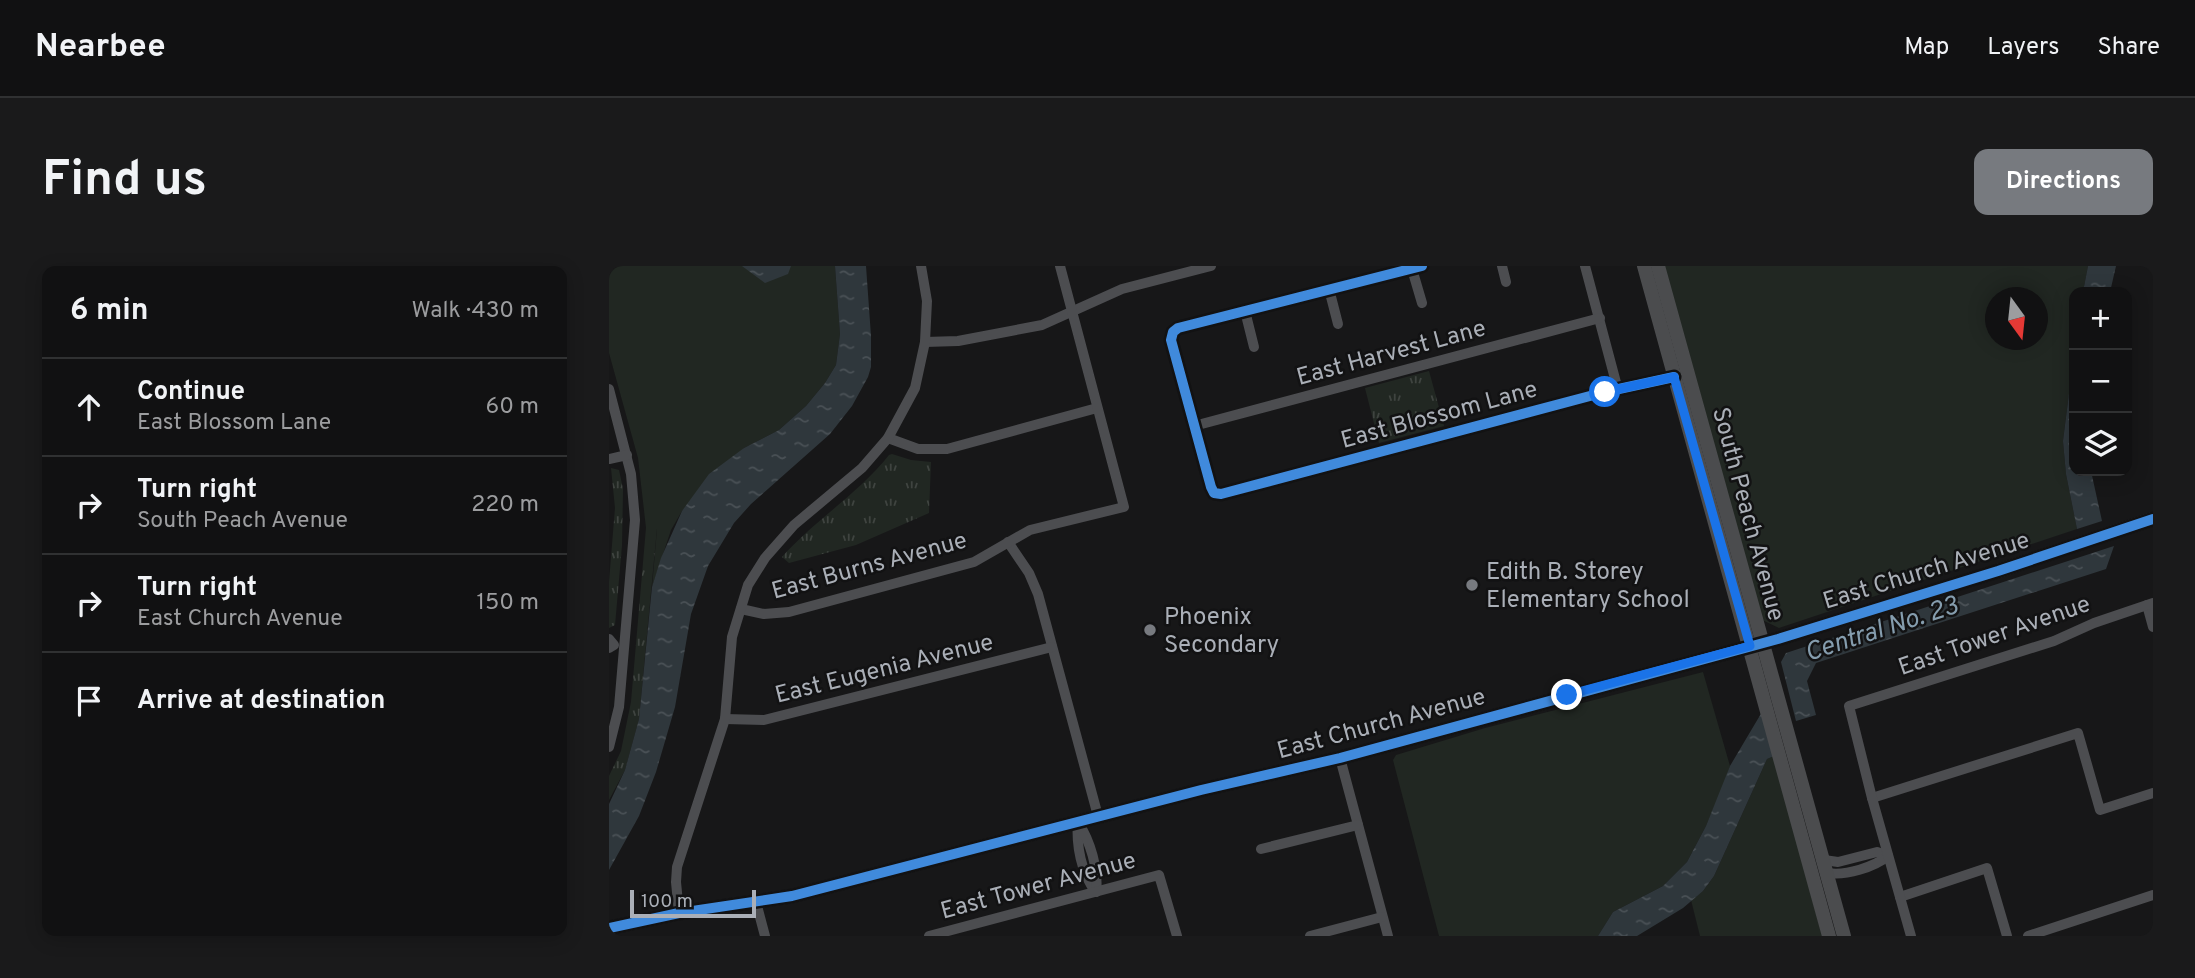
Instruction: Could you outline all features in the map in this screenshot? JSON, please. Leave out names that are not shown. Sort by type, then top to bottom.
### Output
[{"type":"street","points":[[679,912],[677,867],[725,719],[732,637],[748,585],[765,558],[794,525],[862,468],[887,438],[915,388],[925,342],[927,301],[921,266]]},
{"type":"street","points":[[887,438],[918,449],[947,449],[1097,408],[1060,266]]},
{"type":"street","points":[[1162,266],[1165,278]]},
{"type":"street","points":[[925,342],[958,341],[1042,325],[1122,289],[1211,266]]},
{"type":"street","points":[[1502,266],[1506,282]]},
{"type":"street","points":[[1585,266],[1618,390]]},
{"type":"street","name":"South Peach Avenue","points":[[1644,266],[1688,425],[1774,708],[1776,738],[1829,936]]},
{"type":"street","name":"South Peach Avenue","points":[[1658,266],[1726,516],[1756,645]]},
{"type":"street","points":[[1224,508],[1194,425],[1171,340],[1173,332],[1178,328],[1417,267],[1422,303]]},
{"type":"street","points":[[1329,289],[1338,324]]},
{"type":"street","points":[[1245,311],[1254,347]]},
{"type":"street","name":"East Harvest Lane","points":[[1194,425],[1599,318]]},
{"type":"street","name":"East Blossom Lane","points":[[1218,494],[1674,377]]},
{"type":"street","points":[[609,389],[627,455],[635,520],[614,644],[619,707],[609,747]]},
{"type":"street","name":"East Burns Avenue","points":[[741,609],[764,614],[789,612],[974,562],[1030,530],[1124,507],[1097,408]]},
{"type":"street","points":[[1688,425],[1692,425],[1698,432],[1716,495],[1726,516]]},
{"type":"street","points":[[609,459],[627,455]]},
{"type":"street","name":"East Church Avenue","points":[[609,928],[679,912],[756,902],[832,886],[1201,790],[1340,758],[1756,645],[2153,519]]},
{"type":"street","points":[[1008,542],[1029,573],[1038,594],[1098,816]]},
{"type":"street","points":[[2150,604],[2153,627]]},
{"type":"street","name":"East Tower Avenue","points":[[1872,798],[1849,706],[2054,641],[2094,623],[2150,604]]},
{"type":"street","name":"East Eugenia Avenue","points":[[725,719],[764,720],[1052,647]]},
{"type":"street","name":"South Peach Avenue","points":[[1774,708],[1784,724],[1844,936]]},
{"type":"street","points":[[1911,936],[1872,798],[2078,733],[2100,810],[2153,793]]},
{"type":"street","points":[[1340,758],[1388,936]]},
{"type":"street","points":[[1790,792],[1800,807],[1817,866],[1840,873],[1879,863],[1888,856]]},
{"type":"street","points":[[1078,821],[1086,834],[1098,879],[1096,892]]},
{"type":"street","points":[[1262,849],[1358,825]]},
{"type":"street","points":[[1900,897],[1987,868],[2007,936]]},
{"type":"street","name":"East Tower Avenue","points":[[929,936],[1159,875],[1177,936]]},
{"type":"street","points":[[2028,936],[2153,895]]},
{"type":"street","points":[[756,902],[765,936]]},
{"type":"street","points":[[1310,936],[1383,917]]},
{"type":"green space","points":[[609,266],[835,266],[840,334],[836,365],[806,406],[779,430],[744,448],[682,511],[671,530],[652,587],[657,529],[646,528],[638,458],[609,353]]},
{"type":"green space","points":[[1662,266],[2088,266],[2084,287],[2069,287],[2069,394],[2063,441],[2066,474],[2077,529],[1779,628],[1760,619]]},
{"type":"green space","points":[[1429,371],[1444,426],[1379,443],[1365,388]]},
{"type":"green space","points":[[889,455],[931,462],[929,513],[856,545],[789,563],[782,557],[864,482]]},
{"type":"green space","points":[[611,468],[619,470],[623,489],[622,545],[615,625],[609,628],[609,582],[615,508]]},
{"type":"green space","points":[[646,528],[657,528],[639,719],[625,770],[609,800],[609,776],[621,751],[631,702]]},
{"type":"green space","points":[[1703,672],[1730,766],[1706,826],[1687,862],[1663,886],[1613,912],[1598,936],[1439,936],[1393,760],[1396,755],[1485,728]]},
{"type":"green space","points":[[1774,756],[1822,936],[1700,936],[1691,900],[1703,891],[1714,876],[1767,759]]},
{"type":"water","points":[[742,266],[791,266],[788,274],[765,283]]},
{"type":"water","points":[[835,266],[866,266],[871,336],[871,367],[868,377],[852,406],[830,434],[751,504],[734,523],[708,566],[691,614],[675,707],[656,772],[639,816],[609,870],[609,804],[625,770],[639,719],[652,587],[661,558],[682,511],[709,474],[744,448],[779,430],[806,406],[836,365],[840,334]]},
{"type":"water","points":[[2088,266],[2116,266],[2111,287],[2084,287]]},
{"type":"water","points":[[2069,394],[2069,476],[2092,476],[2102,521],[2077,529],[2066,474],[2063,441]]},
{"type":"water","name":"Central No. 23","points":[[2114,546],[2106,569],[1816,663],[1807,681],[1816,715],[1796,721],[1781,662],[1786,653]]},
{"type":"water","points":[[1762,712],[1774,756],[1767,759],[1714,876],[1703,891],[1683,908],[1637,936],[1598,936],[1613,912],[1663,886],[1687,862],[1706,826],[1730,766]]},
{"type":"cycle path","points":[[1422,266],[1178,328],[1173,332],[1171,340],[1214,493],[1221,494],[1605,392],[1674,377]]},
{"type":"cycle path","points":[[609,928],[679,913],[792,896],[1201,790],[1340,758],[1778,639],[1998,571],[2153,519]]},
{"type":"place","name":"Edith B. Storey Elementary School","points":[[1472,585]]},
{"type":"place","name":"Phoenix Secondary","points":[[1150,630]]},
{"type":"route","points":[[1567,695],[1750,646],[1674,377],[1605,392]]}]
